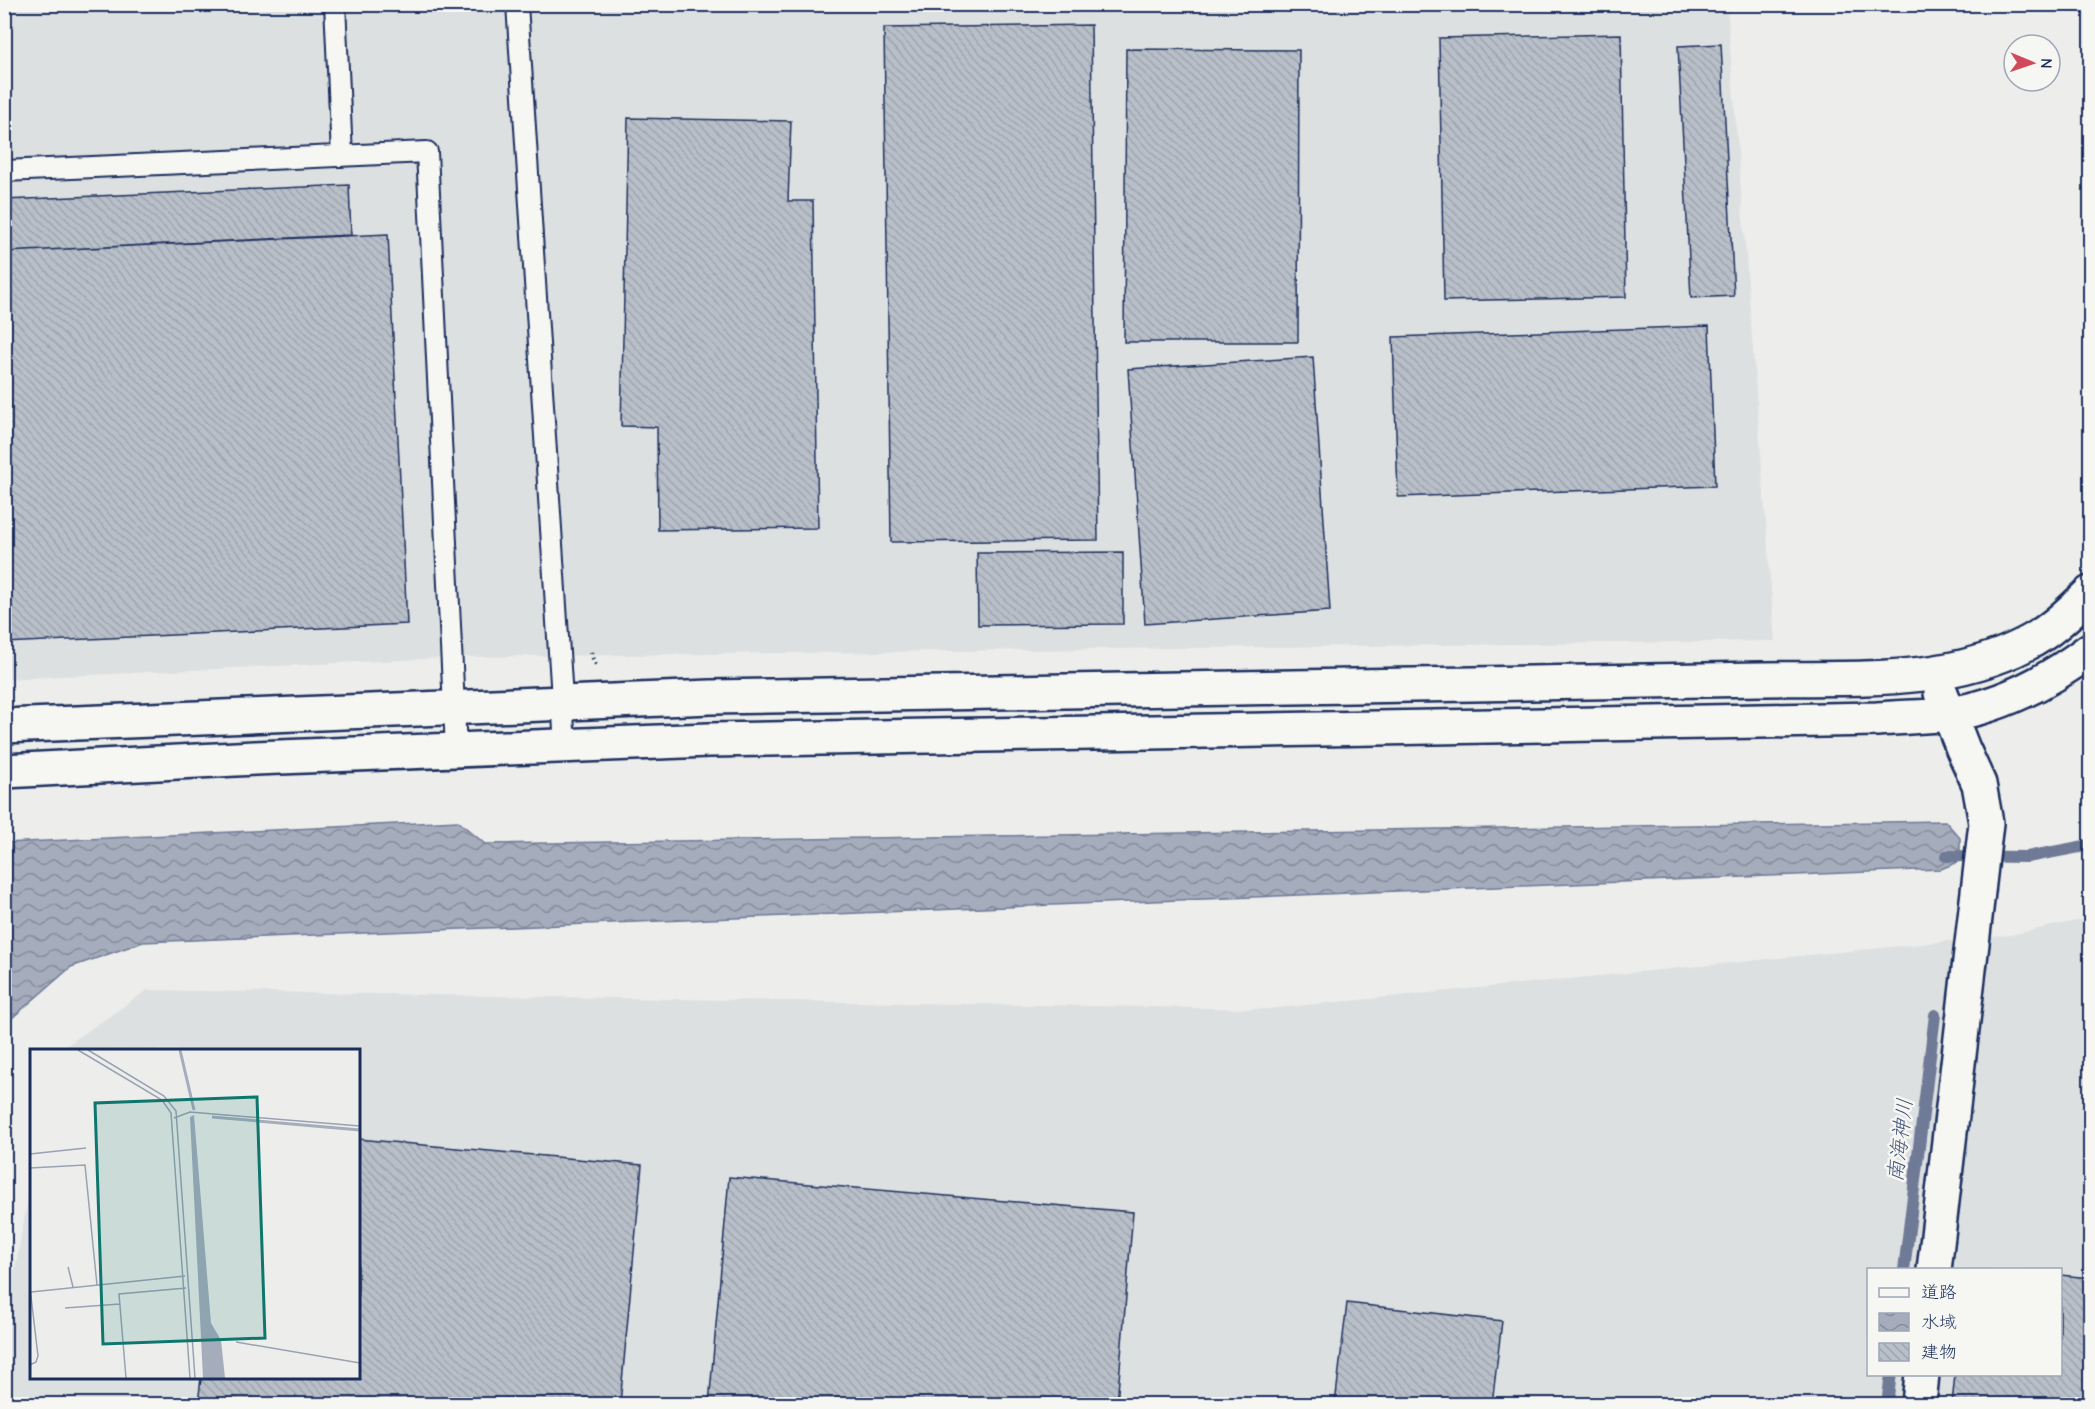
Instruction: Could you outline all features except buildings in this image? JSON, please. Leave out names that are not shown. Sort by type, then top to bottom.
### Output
[{"type":"street","points":[[4,726],[455,706],[823,694],[1666,681],[1935,674],[1988,661],[2028,644],[2054,626],[2091,593]]},
{"type":"street","points":[[4,771],[456,749],[720,740],[1853,720],[1949,714],[2021,693],[2047,680],[2091,650]]},
{"type":"street","points":[[1934,1268],[1986,823],[1979,783],[1949,714],[1935,674]]},
{"type":"street","points":[[1919,1404],[1922,1376]]},
{"type":"lane","points":[[335,4],[342,156]]},
{"type":"lane","points":[[517,4],[566,745]]},
{"type":"lane","points":[[4,171],[427,152],[456,749]]},
{"type":"shaded area","points":[[4,5],[1727,5],[1775,641],[467,657],[5,679]]},
{"type":"shaded area","points":[[2090,918],[2090,1404],[5,1404],[5,1323],[30,1187],[30,1379],[360,1379],[360,1049],[61,1049],[147,990],[1267,1009],[2010,935]]},
{"type":"water","points":[[458,821],[485,844],[1945,821],[1960,838],[1960,861],[1941,869],[143,942],[71,967],[5,1024],[5,843]]},
{"type":"waterway","points":[[1946,856],[2027,857],[2090,845]]},
{"type":"waterway","name":"南海神川","points":[[1904,1268],[1935,1015]]},
{"type":"waterway","name":"南海神川","points":[[1887,1404],[1891,1376]]}]
